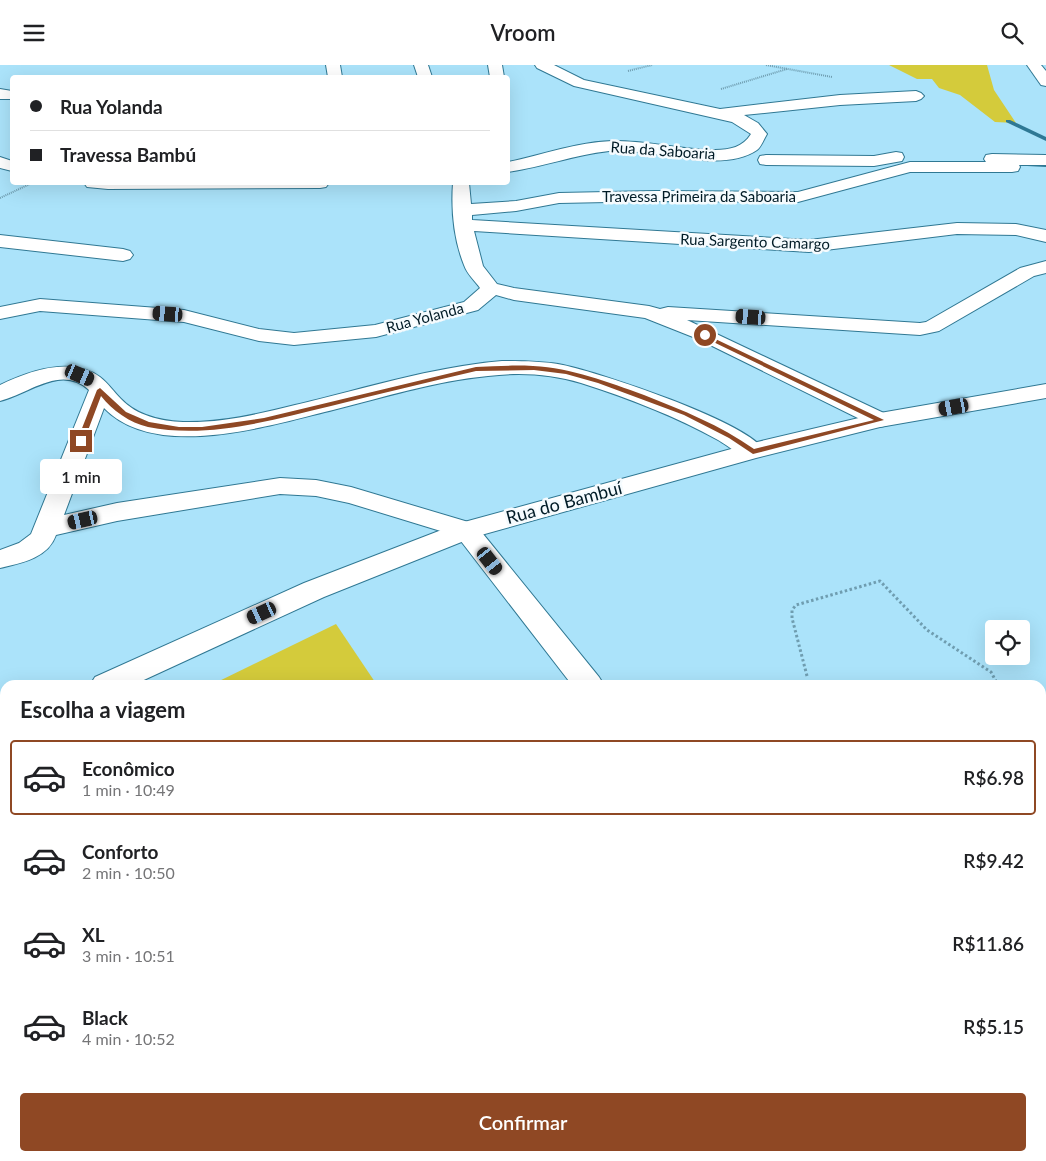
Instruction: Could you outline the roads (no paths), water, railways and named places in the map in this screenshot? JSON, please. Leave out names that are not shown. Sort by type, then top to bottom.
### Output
[{"type":"street","name":"Rua da Saboaria","points":[[510,167],[613,146],[646,147],[713,155],[743,151],[757,141],[759,134],[748,122],[723,113],[579,83],[542,65]]},
{"type":"street","points":[[1034,65],[1046,82]]},
{"type":"street","points":[[723,113],[840,100],[916,95]]},
{"type":"street","points":[[766,160],[874,161],[890,157],[1009,162],[1046,160]]},
{"type":"street","name":"Travessa Primeira da Saboaria","points":[[463,217],[559,198],[656,196],[798,197],[910,167],[1012,167],[1009,162]]},
{"type":"street","points":[[461,185],[463,217],[474,267],[490,288],[514,294],[649,312],[926,328],[940,324],[1027,272],[1046,267]]},
{"type":"street","name":"Rua Sargento Camargo","points":[[463,217],[809,246],[846,244],[932,230],[981,226],[1028,231],[1046,236]]},
{"type":"street","points":[[0,241],[123,255]]},
{"type":"street","name":"Rua Yolanda","points":[[0,313],[40,305],[168,314],[199,319],[259,335],[294,339],[376,331],[471,306],[486,295],[490,288]]},
{"type":"street","points":[[649,312],[705,335],[880,420]]},
{"type":"street","points":[[0,394],[34,378],[67,373],[93,381],[109,402],[123,413],[147,424],[179,429],[202,429],[264,420],[476,369],[534,368],[566,372],[600,381],[686,414],[732,437],[753,451]]},
{"type":"street","points":[[0,559],[24,553],[35,547],[42,539],[48,528],[100,390]]},
{"type":"street","name":"Rua do Bambuí","points":[[116,680],[314,590],[466,530],[753,451],[880,420],[1046,391]]},
{"type":"street","points":[[48,528],[180,501],[280,486],[316,489],[351,495],[466,530],[585,680]]},
{"type":"waterway","points":[[1008,121],[1046,139]]},
{"type":"waterway","points":[[1029,165],[1046,165]]}]
